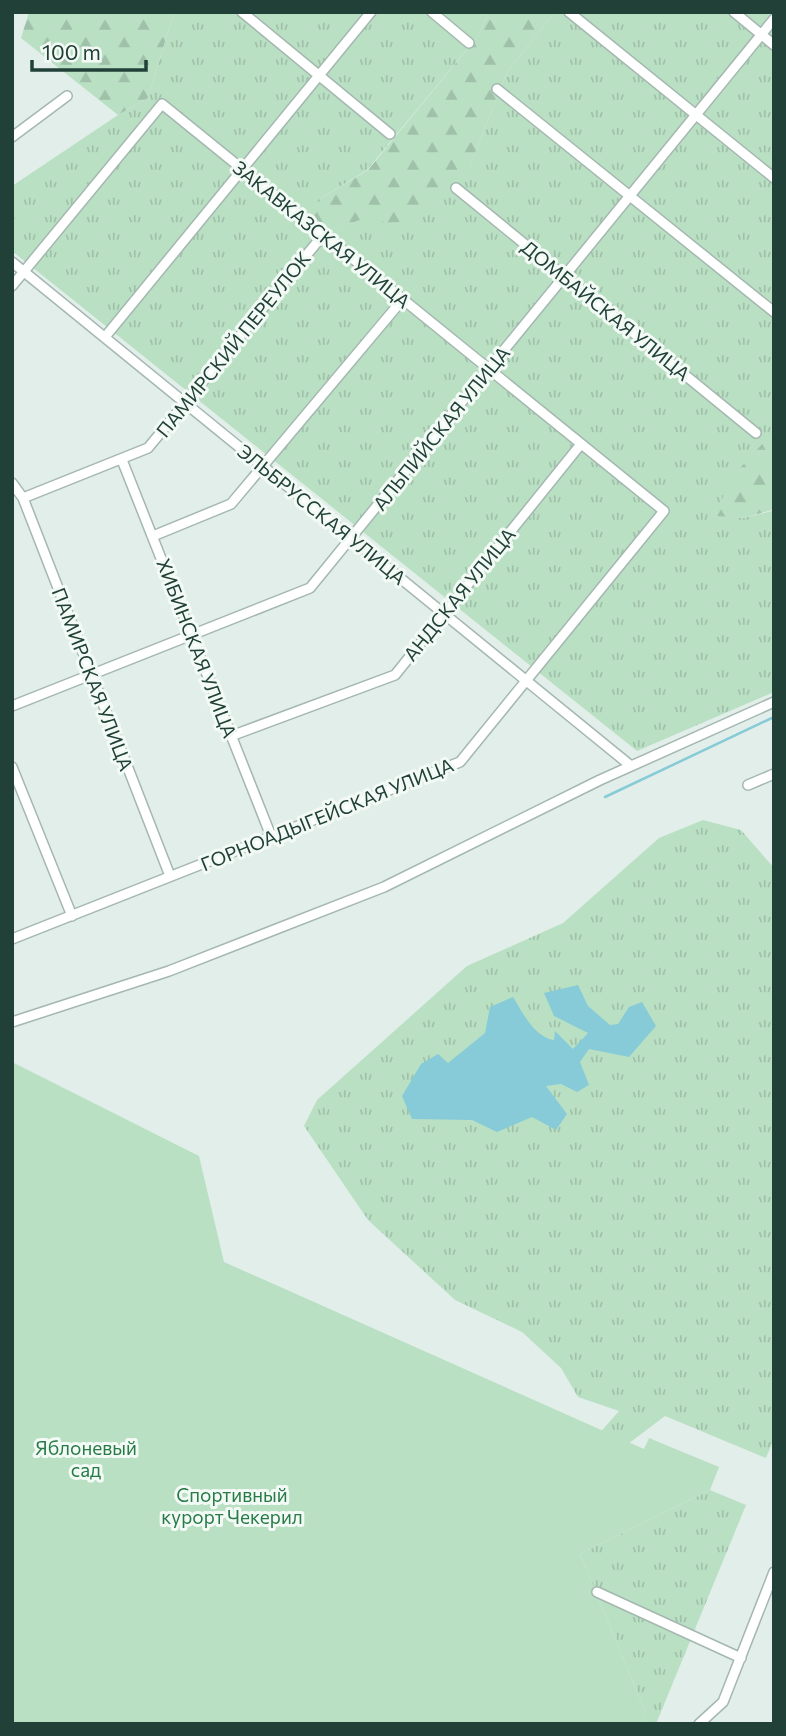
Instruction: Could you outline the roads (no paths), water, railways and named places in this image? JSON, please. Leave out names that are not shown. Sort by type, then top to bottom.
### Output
[{"type":"street","points":[[242,12],[390,134]]},
{"type":"street","points":[[105,337],[371,12]]},
{"type":"street","points":[[432,12],[469,43]]},
{"type":"street","points":[[569,12],[774,178]]},
{"type":"street","points":[[734,12],[774,45]]},
{"type":"street","name":"АЛЬПИЙСКАЯ УЛИЦА","points":[[12,706],[310,588],[774,19]]},
{"type":"street","points":[[497,89],[774,312]]},
{"type":"street","points":[[12,137],[67,96]]},
{"type":"street","name":"ЗАКАВКАЗСКАЯ УЛИЦА","points":[[12,286],[162,104],[664,511]]},
{"type":"street","name":"ДОМБАЙСКАЯ УЛИЦА","points":[[456,188],[756,433]]},
{"type":"street","name":"ПАМИРСКИЙ ПЕРЕУЛОК","points":[[23,498],[122,460],[148,447],[323,234]]},
{"type":"street","name":"ЭЛЬБРУССКАЯ УЛИЦА","points":[[12,262],[631,766]]},
{"type":"street","points":[[153,536],[231,504],[403,299]]},
{"type":"street","name":"АНДСКАЯ УЛИЦА","points":[[231,736],[395,674],[581,444]]},
{"type":"street","name":"ХИБИНСКАЯ УЛИЦА","points":[[122,460],[271,836]]},
{"type":"street","name":"ПАМИРСКАЯ УЛИЦА","points":[[12,483],[23,498],[170,876]]},
{"type":"street","name":"ГОРНОАДЫГЕЙСКАЯ УЛИЦА","points":[[12,939],[460,762],[664,511]]},
{"type":"street","points":[[12,1022],[169,971],[384,887],[631,766],[774,702]]},
{"type":"street","points":[[12,767],[72,916]]},
{"type":"street","points":[[748,785],[774,774]]},
{"type":"street","points":[[699,1724],[723,1702],[774,1572]]},
{"type":"street","points":[[597,1592],[741,1658]]},
{"type":"water","points":[[578,985],[588,1006],[610,1025],[618,1024],[629,1007],[642,1002],[656,1026],[629,1057],[589,1049],[580,1062],[589,1085],[577,1092],[561,1084],[546,1086],[567,1114],[556,1130],[532,1117],[497,1132],[472,1120],[412,1119],[402,1096],[421,1064],[438,1054],[448,1063],[485,1033],[490,1007],[513,997],[535,1029],[554,1040],[555,1031],[573,1049],[588,1033],[554,1016],[544,993]]},
{"type":"waterway","points":[[605,797],[774,717]]},
{"type":"park label","name":"Яблоневый сад","points":[[86,1458]]},
{"type":"park label","name":"Спортивный курорт Чекерил","points":[[232,1505]]}]
